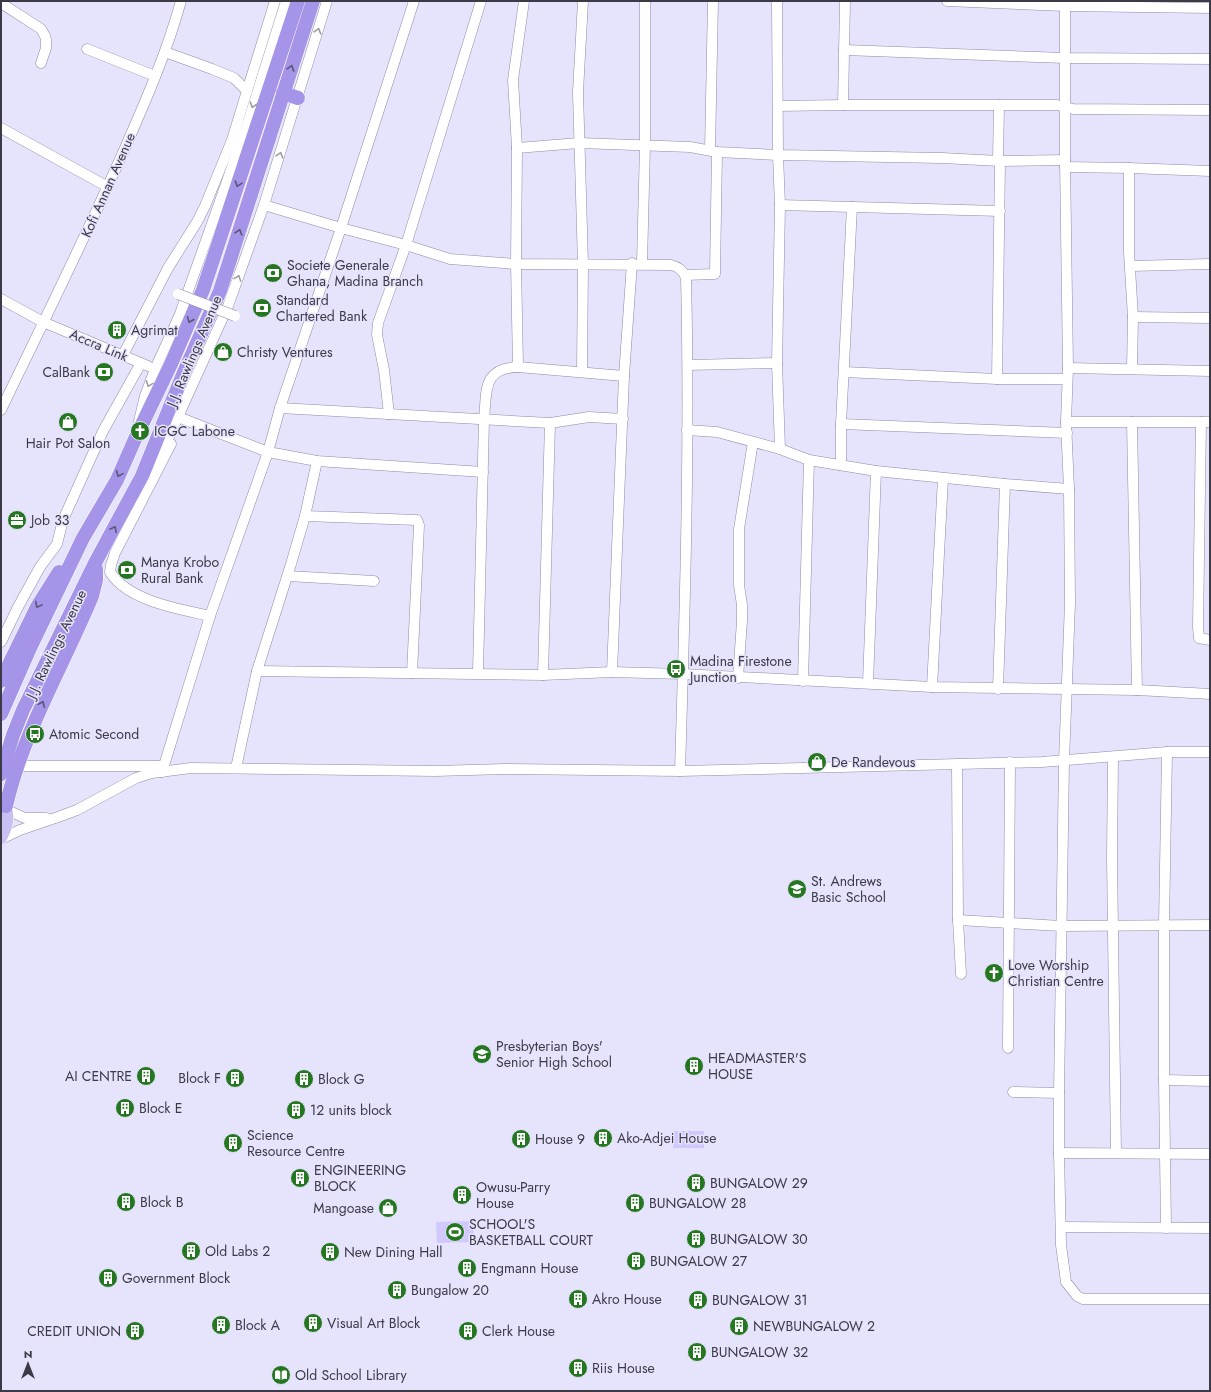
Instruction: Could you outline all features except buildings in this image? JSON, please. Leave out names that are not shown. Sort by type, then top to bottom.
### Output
[{"type":"highway","name":"J.J. Rawlings Avenue","points":[[1,714],[30,648],[83,538],[117,480],[171,364],[203,290],[258,91],[298,1]]},
{"type":"highway","name":"J.J. Rawlings Avenue","points":[[1,774],[13,735],[23,710],[95,563],[142,476],[185,370],[220,292],[313,1]]},
{"type":"highway","points":[[283,93],[298,98]]},
{"type":"highway","points":[[1,680],[46,591],[83,538]]},
{"type":"highway","points":[[5,805],[17,766],[38,713],[92,596],[96,580],[95,563]]},
{"type":"main road","points":[[1,838],[7,825],[5,805]]},
{"type":"street","name":"Kofi Annan Avenue","points":[[1,410],[108,187],[165,52],[181,1]]},
{"type":"street","points":[[123,355],[168,268],[203,211],[229,146],[258,91],[275,1]]},
{"type":"street","points":[[135,439],[145,396],[155,369],[180,314],[258,91],[286,1]]},
{"type":"street","points":[[210,616],[155,602],[120,585],[110,572],[111,565],[115,553],[180,418],[228,306],[264,205],[327,1]]},
{"type":"street","points":[[162,769],[210,616],[268,452],[280,408],[341,228],[414,1]]},
{"type":"street","points":[[389,414],[378,335],[378,323],[406,245],[481,1]]},
{"type":"street","points":[[518,367],[516,264],[517,148],[513,80],[524,1]]},
{"type":"street","points":[[582,372],[583,264],[578,92],[584,1]]},
{"type":"street","points":[[642,264],[645,145],[645,1]]},
{"type":"street","points":[[685,275],[715,274],[713,1]]},
{"type":"street","points":[[777,1],[778,155],[780,205],[777,363],[780,449]]},
{"type":"street","points":[[843,105],[845,1]]},
{"type":"street","points":[[947,1],[1210,8]]},
{"type":"street","points":[[1,3],[41,29],[46,40],[46,48],[41,63]]},
{"type":"street","points":[[1065,4],[1065,164],[1068,374],[1066,433],[1069,489],[1070,603],[1068,689],[1064,761],[1058,1093],[1061,1245],[1066,1282],[1077,1296],[1083,1299],[1210,1299]]},
{"type":"street","points":[[87,49],[155,76]]},
{"type":"street","points":[[844,50],[1065,58],[1210,59]]},
{"type":"street","points":[[165,52],[234,78],[258,91]]},
{"type":"street","points":[[997,379],[1000,211],[999,105]]},
{"type":"street","points":[[778,106],[1057,105],[1073,109],[1210,110]]},
{"type":"street","points":[[1,128],[108,187]]},
{"type":"street","points":[[517,148],[579,143],[645,145],[690,147],[713,151],[778,155],[999,160],[1129,168],[1210,171]]},
{"type":"street","points":[[1129,168],[1130,266],[1133,317],[1132,369]]},
{"type":"street","points":[[264,205],[450,259],[516,264],[632,263],[671,265],[679,267],[685,275],[688,366],[680,771]]},
{"type":"street","points":[[780,205],[1000,211]]},
{"type":"street","points":[[841,465],[841,424],[852,207]]},
{"type":"street","points":[[612,672],[624,376],[632,263]]},
{"type":"street","points":[[1130,266],[1210,264]]},
{"type":"street","points":[[178,294],[235,316]]},
{"type":"street","points":[[1,299],[43,322]]},
{"type":"street","points":[[1133,317],[1210,318]]},
{"type":"street","name":"Accra Link","points":[[43,322],[155,369]]},
{"type":"street","points":[[1,642],[36,574],[56,544],[63,520],[104,431],[141,363]]},
{"type":"street","points":[[688,366],[777,363]]},
{"type":"street","points":[[478,673],[484,419],[488,382],[492,375],[501,369],[518,367],[624,376]]},
{"type":"street","points":[[844,372],[997,379],[1132,369],[1210,372]]},
{"type":"street","points":[[280,408],[550,423],[589,417],[623,419]]},
{"type":"street","points":[[142,476],[168,440],[180,418]]},
{"type":"street","points":[[180,418],[268,452],[317,461],[483,472]]},
{"type":"street","points":[[1066,422],[1206,422],[1198,626],[1199,638],[1210,640]]},
{"type":"street","points":[[1132,422],[1137,690]]},
{"type":"street","points":[[543,675],[550,423]]},
{"type":"street","points":[[841,424],[1066,433]]},
{"type":"street","points":[[687,430],[717,432],[780,449],[809,460],[876,471],[1069,489]]},
{"type":"street","points":[[738,678],[742,621],[742,606],[739,585],[739,529],[753,442]]},
{"type":"street","points":[[804,681],[809,460]]},
{"type":"street","points":[[236,768],[257,671],[288,576],[317,461]]},
{"type":"street","points":[[868,683],[876,471]]},
{"type":"street","points":[[932,687],[943,478]]},
{"type":"street","points":[[998,689],[1005,484]]},
{"type":"street","points":[[304,516],[417,520],[419,525],[412,673]]},
{"type":"street","points":[[288,576],[374,581]]},
{"type":"street","points":[[257,671],[543,675],[612,672],[683,674],[932,687],[1137,690],[1210,694]]},
{"type":"street","points":[[17,766],[162,769],[236,768],[420,771],[505,769],[680,771],[1064,761],[1167,752],[1210,752]]},
{"type":"street","points":[[1166,1228],[1164,925],[1167,752]]},
{"type":"street","points":[[1112,757],[1116,1153]]},
{"type":"street","points":[[1008,1048],[1010,762]]},
{"type":"street","points":[[957,764],[958,920],[961,974]]},
{"type":"street","points":[[1,838],[20,830],[58,818],[88,805],[136,778],[162,769]]},
{"type":"street","points":[[5,805],[25,818],[58,818]]},
{"type":"street","points":[[958,920],[1061,926],[1210,925]]},
{"type":"street","points":[[1164,1080],[1210,1081]]},
{"type":"street","points":[[1013,1092],[1058,1093]]},
{"type":"street","points":[[1059,1153],[1210,1154]]},
{"type":"street","points":[[1061,1227],[1210,1228]]},
{"type":"shaded area","points":[[674,1131],[704,1131],[704,1148],[673,1148]]},
{"type":"shaded area","name":"SCHOOL'S BASKETBALL COURT","points":[[473,1221],[474,1242],[437,1243],[436,1222]]},
{"type":"place","name":"Societe Generale Ghana, Madina Branch","points":[[273,273]]},
{"type":"place","name":"Standard Chartered Bank","points":[[262,308]]},
{"type":"place","name":"Agrimat","points":[[117,330]]},
{"type":"place","name":"Christy Ventures","points":[[223,352]]},
{"type":"place","name":"CalBank","points":[[104,372]]},
{"type":"place","name":"Hair Pot Salon","points":[[68,422]]},
{"type":"place","name":"ICGC Labone","points":[[140,431]]},
{"type":"place","name":"Job 33","points":[[17,520]]},
{"type":"place","name":"Manya Krobo Rural Bank","points":[[127,570]]},
{"type":"place","name":"Madina Firestone Junction","points":[[676,669]]},
{"type":"place","name":"Atomic Second","points":[[35,734]]},
{"type":"place","name":"De Randevous","points":[[817,762]]},
{"type":"place","name":"St. Andrews Basic School","points":[[797,889]]},
{"type":"place","name":"Love Worship Christian Centre","points":[[994,973]]},
{"type":"place","name":"Presbyterian Boys' Senior High School","points":[[482,1054]]},
{"type":"place","name":"HEADMASTER'S HOUSE","points":[[694,1066]]},
{"type":"place","name":"AI CENTRE","points":[[146,1076]]},
{"type":"place","name":"Block F","points":[[235,1078]]},
{"type":"place","name":"Block G","points":[[304,1079]]},
{"type":"place","name":"Block E","points":[[125,1108]]},
{"type":"place","name":"12 units block","points":[[296,1110]]},
{"type":"place","name":"Ako-Adjei House","points":[[603,1138]]},
{"type":"place","name":"House 9","points":[[521,1139]]},
{"type":"place","name":"Science Resource Centre","points":[[233,1143]]},
{"type":"place","name":"ENGINEERING BLOCK","points":[[300,1178]]},
{"type":"place","name":"BUNGALOW 29","points":[[696,1183]]},
{"type":"place","name":"Owusu-Parry House","points":[[462,1195]]},
{"type":"place","name":"Block B","points":[[126,1202]]},
{"type":"place","name":"BUNGALOW 28","points":[[635,1203]]},
{"type":"place","name":"Mangoase","points":[[388,1208]]},
{"type":"place","name":"SCHOOL'S BASKETBALL COURT","points":[[455,1232]]},
{"type":"place","name":"BUNGALOW 30","points":[[696,1239]]},
{"type":"place","name":"Old Labs 2","points":[[191,1251]]},
{"type":"place","name":"New Dining Hall","points":[[330,1252]]},
{"type":"place","name":"BUNGALOW 27","points":[[636,1261]]},
{"type":"place","name":"Engmann House","points":[[467,1268]]},
{"type":"place","name":"Government Block","points":[[108,1278]]},
{"type":"place","name":"Bungalow 20","points":[[397,1290]]},
{"type":"place","name":"Akro House","points":[[578,1299]]},
{"type":"place","name":"BUNGALOW 31","points":[[698,1300]]},
{"type":"place","name":"Visual Art Block","points":[[313,1323]]},
{"type":"place","name":"Block A","points":[[221,1325]]},
{"type":"place","name":"NEWBUNGALOW 2","points":[[739,1326]]},
{"type":"place","name":"CREDIT UNION","points":[[135,1331]]},
{"type":"place","name":"Clerk House","points":[[468,1331]]},
{"type":"place","name":"BUNGALOW 32","points":[[697,1352]]},
{"type":"place","name":"Riis House","points":[[578,1368]]},
{"type":"place","name":"Old School Library","points":[[281,1375]]}]
